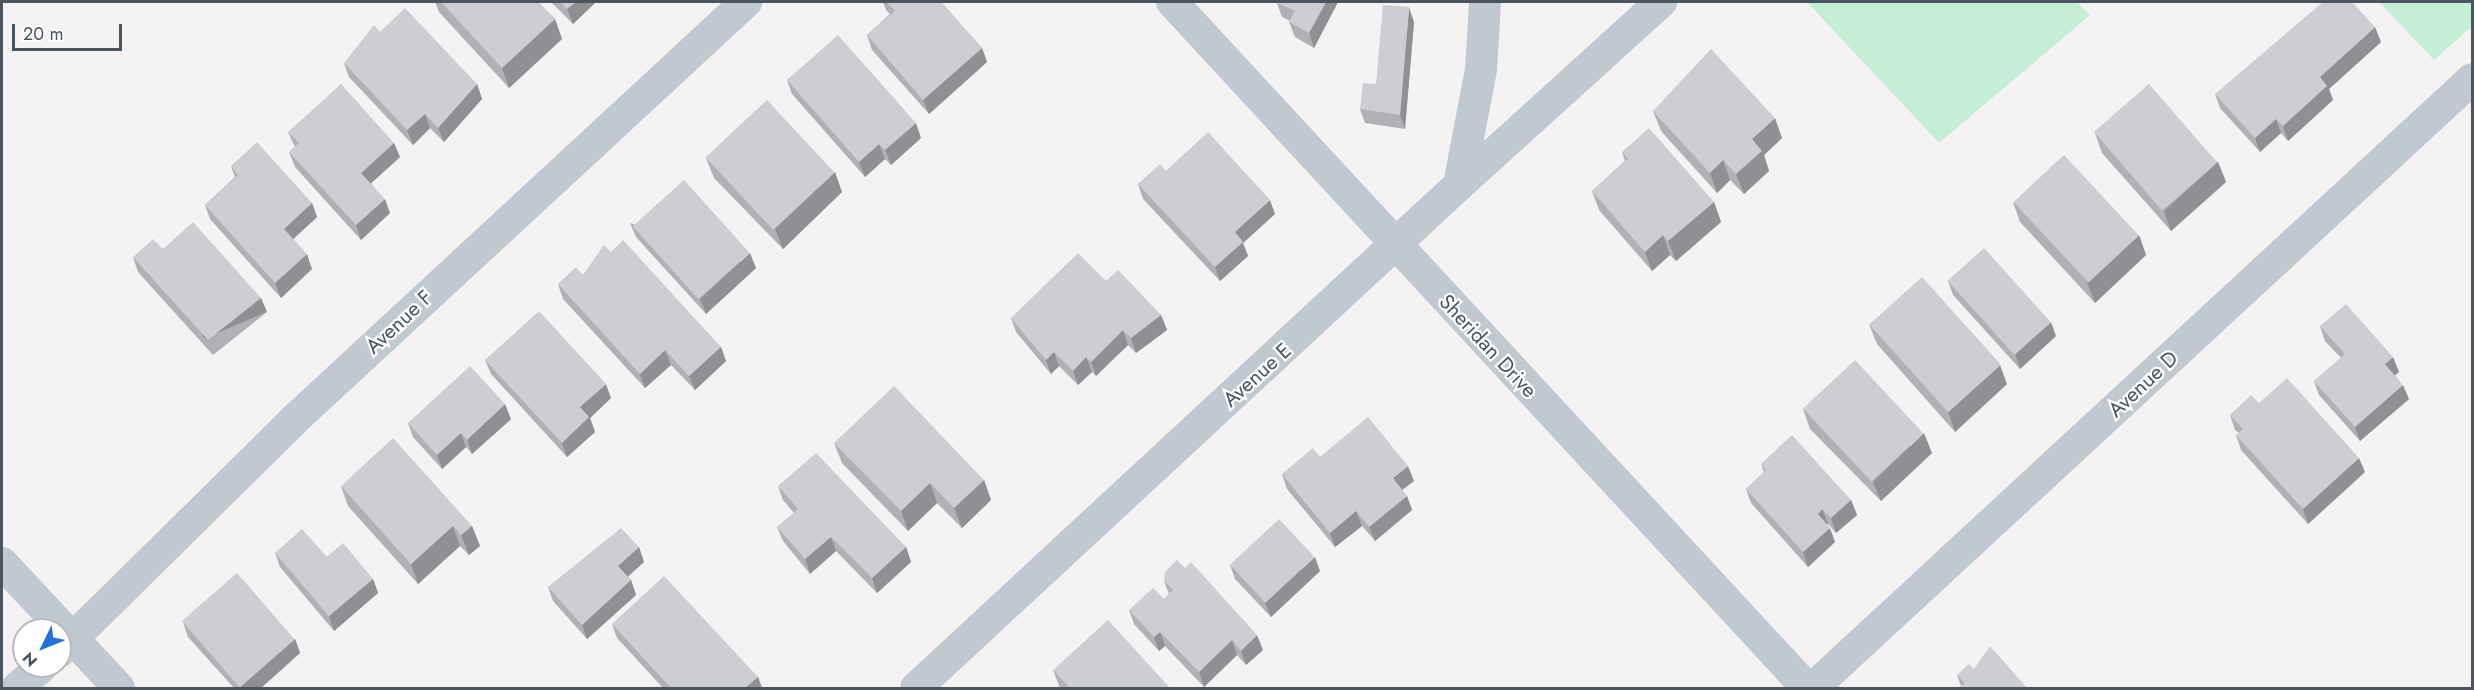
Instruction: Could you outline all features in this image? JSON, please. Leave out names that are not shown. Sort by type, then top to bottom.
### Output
[{"type":"street","name":"Avenue F","points":[[72,639],[294,420],[746,2]]},
{"type":"street","name":"Sheridan Drive","points":[[1172,2],[1397,248],[1807,688]]},
{"type":"street","points":[[1459,185],[1481,70],[1485,2]]},
{"type":"street","name":"Avenue E","points":[[916,688],[1397,248],[1459,185],[1661,2]]},
{"type":"street","name":"Avenue D","points":[[1813,688],[2472,78]]},
{"type":"street","points":[[2,563],[45,618]]},
{"type":"street","points":[[72,650],[119,688]]},
{"type":"street","points":[[17,688],[28,678]]},
{"type":"green space","points":[[1807,2],[2077,2],[2090,15],[1939,143]]},
{"type":"green space","points":[[2379,2],[2472,2],[2472,26],[2434,60]]},
{"type":"building","points":[[441,2],[538,2],[555,19],[502,68]]},
{"type":"building","points":[[560,2],[576,2],[567,9]]},
{"type":"building","points":[[887,2],[941,2],[982,48],[923,100],[867,35],[895,11]]},
{"type":"building","points":[[1277,2],[1326,2],[1309,33],[1289,22],[1295,11]]},
{"type":"building","points":[[2323,2],[2352,2],[2375,27],[2320,77],[2327,86],[2283,126],[2276,119],[2255,138],[2215,94]]},
{"type":"building","points":[[1383,5],[1409,7],[1400,115],[1360,109],[1363,83],[1376,84]]},
{"type":"building","points":[[405,8],[477,84],[438,128],[425,114],[407,130],[344,63],[374,25],[380,32]]},
{"type":"building","points":[[838,35],[916,123],[885,150],[879,144],[859,162],[787,80]]},
{"type":"building","points":[[1711,49],[1775,118],[1752,139],[1762,151],[1736,174],[1723,160],[1710,173],[1653,111]]},
{"type":"building","points":[[341,84],[394,143],[361,173],[385,199],[356,225],[289,152],[299,143],[288,132]]},
{"type":"building","points":[[2149,84],[2217,162],[2162,210],[2094,132]]},
{"type":"building","points":[[767,100],[835,172],[773,230],[706,157]]},
{"type":"building","points":[[1649,128],[1714,202],[1668,241],[1663,235],[1645,252],[1592,191],[1628,159],[1622,152]]},
{"type":"building","points":[[1208,132],[1270,200],[1235,232],[1243,242],[1215,267],[1138,184],[1160,164],[1166,171]]},
{"type":"building","points":[[257,142],[312,203],[284,229],[307,254],[275,283],[205,205],[238,175],[231,166]]},
{"type":"building","points":[[2064,155],[2139,235],[2089,283],[2014,202]]},
{"type":"building","points":[[684,180],[750,253],[698,299],[633,226]]},
{"type":"building","points":[[193,222],[261,298],[208,340],[133,257],[153,239],[163,249]]},
{"type":"building","points":[[623,240],[721,347],[689,376],[665,350],[640,374],[558,284],[576,267],[583,275],[604,245],[611,252]]},
{"type":"building","points":[[1984,248],[2051,322],[2014,355],[1948,281]]},
{"type":"building","points":[[1078,253],[1106,281],[1118,270],[1161,315],[1131,338],[1123,330],[1091,362],[1086,357],[1073,371],[1054,352],[1046,360],[1011,318]]},
{"type":"building","points":[[1922,277],[2001,365],[1948,412],[1869,325]]},
{"type":"building","points":[[2346,304],[2393,357],[2385,364],[2403,385],[2355,427],[2314,381],[2345,354],[2320,326]]},
{"type":"building","points":[[539,311],[606,384],[580,407],[589,417],[562,443],[485,360]]},
{"type":"building","points":[[1855,360],[1923,433],[1871,482],[1803,408]]},
{"type":"building","points":[[470,366],[505,404],[467,440],[461,433],[437,455],[408,423]]},
{"type":"building","points":[[2287,378],[2359,458],[2303,509],[2236,435],[2243,429],[2230,415],[2251,395],[2259,403]]},
{"type":"building","points":[[894,386],[984,480],[954,508],[930,483],[901,511],[834,443]]},
{"type":"building","points":[[1368,417],[1408,466],[1393,478],[1407,496],[1369,527],[1356,511],[1330,533],[1282,474],[1313,448],[1320,457]]},
{"type":"building","points":[[1792,435],[1851,500],[1831,518],[1822,509],[1818,514],[1830,528],[1803,552],[1746,489],[1766,470],[1761,464]]},
{"type":"building","points":[[393,438],[472,526],[461,535],[453,526],[411,564],[341,486]]},
{"type":"building","points":[[816,453],[906,547],[872,578],[831,537],[805,559],[777,527],[798,509],[778,486]]},
{"type":"building","points":[[1279,519],[1314,557],[1265,603],[1230,565]]},
{"type":"building","points":[[621,528],[639,547],[618,566],[631,580],[582,625],[548,587]]},
{"type":"building","points":[[302,529],[327,557],[343,543],[373,579],[329,616],[275,553]]},
{"type":"building","points":[[1177,560],[1185,568],[1191,562],[1257,635],[1241,651],[1232,640],[1199,672],[1160,632],[1154,637],[1129,610],[1153,588],[1164,599],[1173,590],[1164,581],[1165,572]]},
{"type":"building","points":[[237,573],[295,639],[240,687],[182,621]]},
{"type":"building","points":[[664,576],[758,677],[745,688],[671,688],[612,624]]},
{"type":"building","points":[[1108,620],[1170,688],[1070,688],[1053,670]]},
{"type":"building","points":[[1990,646],[2027,688],[1958,688],[1965,683],[1957,675],[1969,664],[1974,669]]}]
